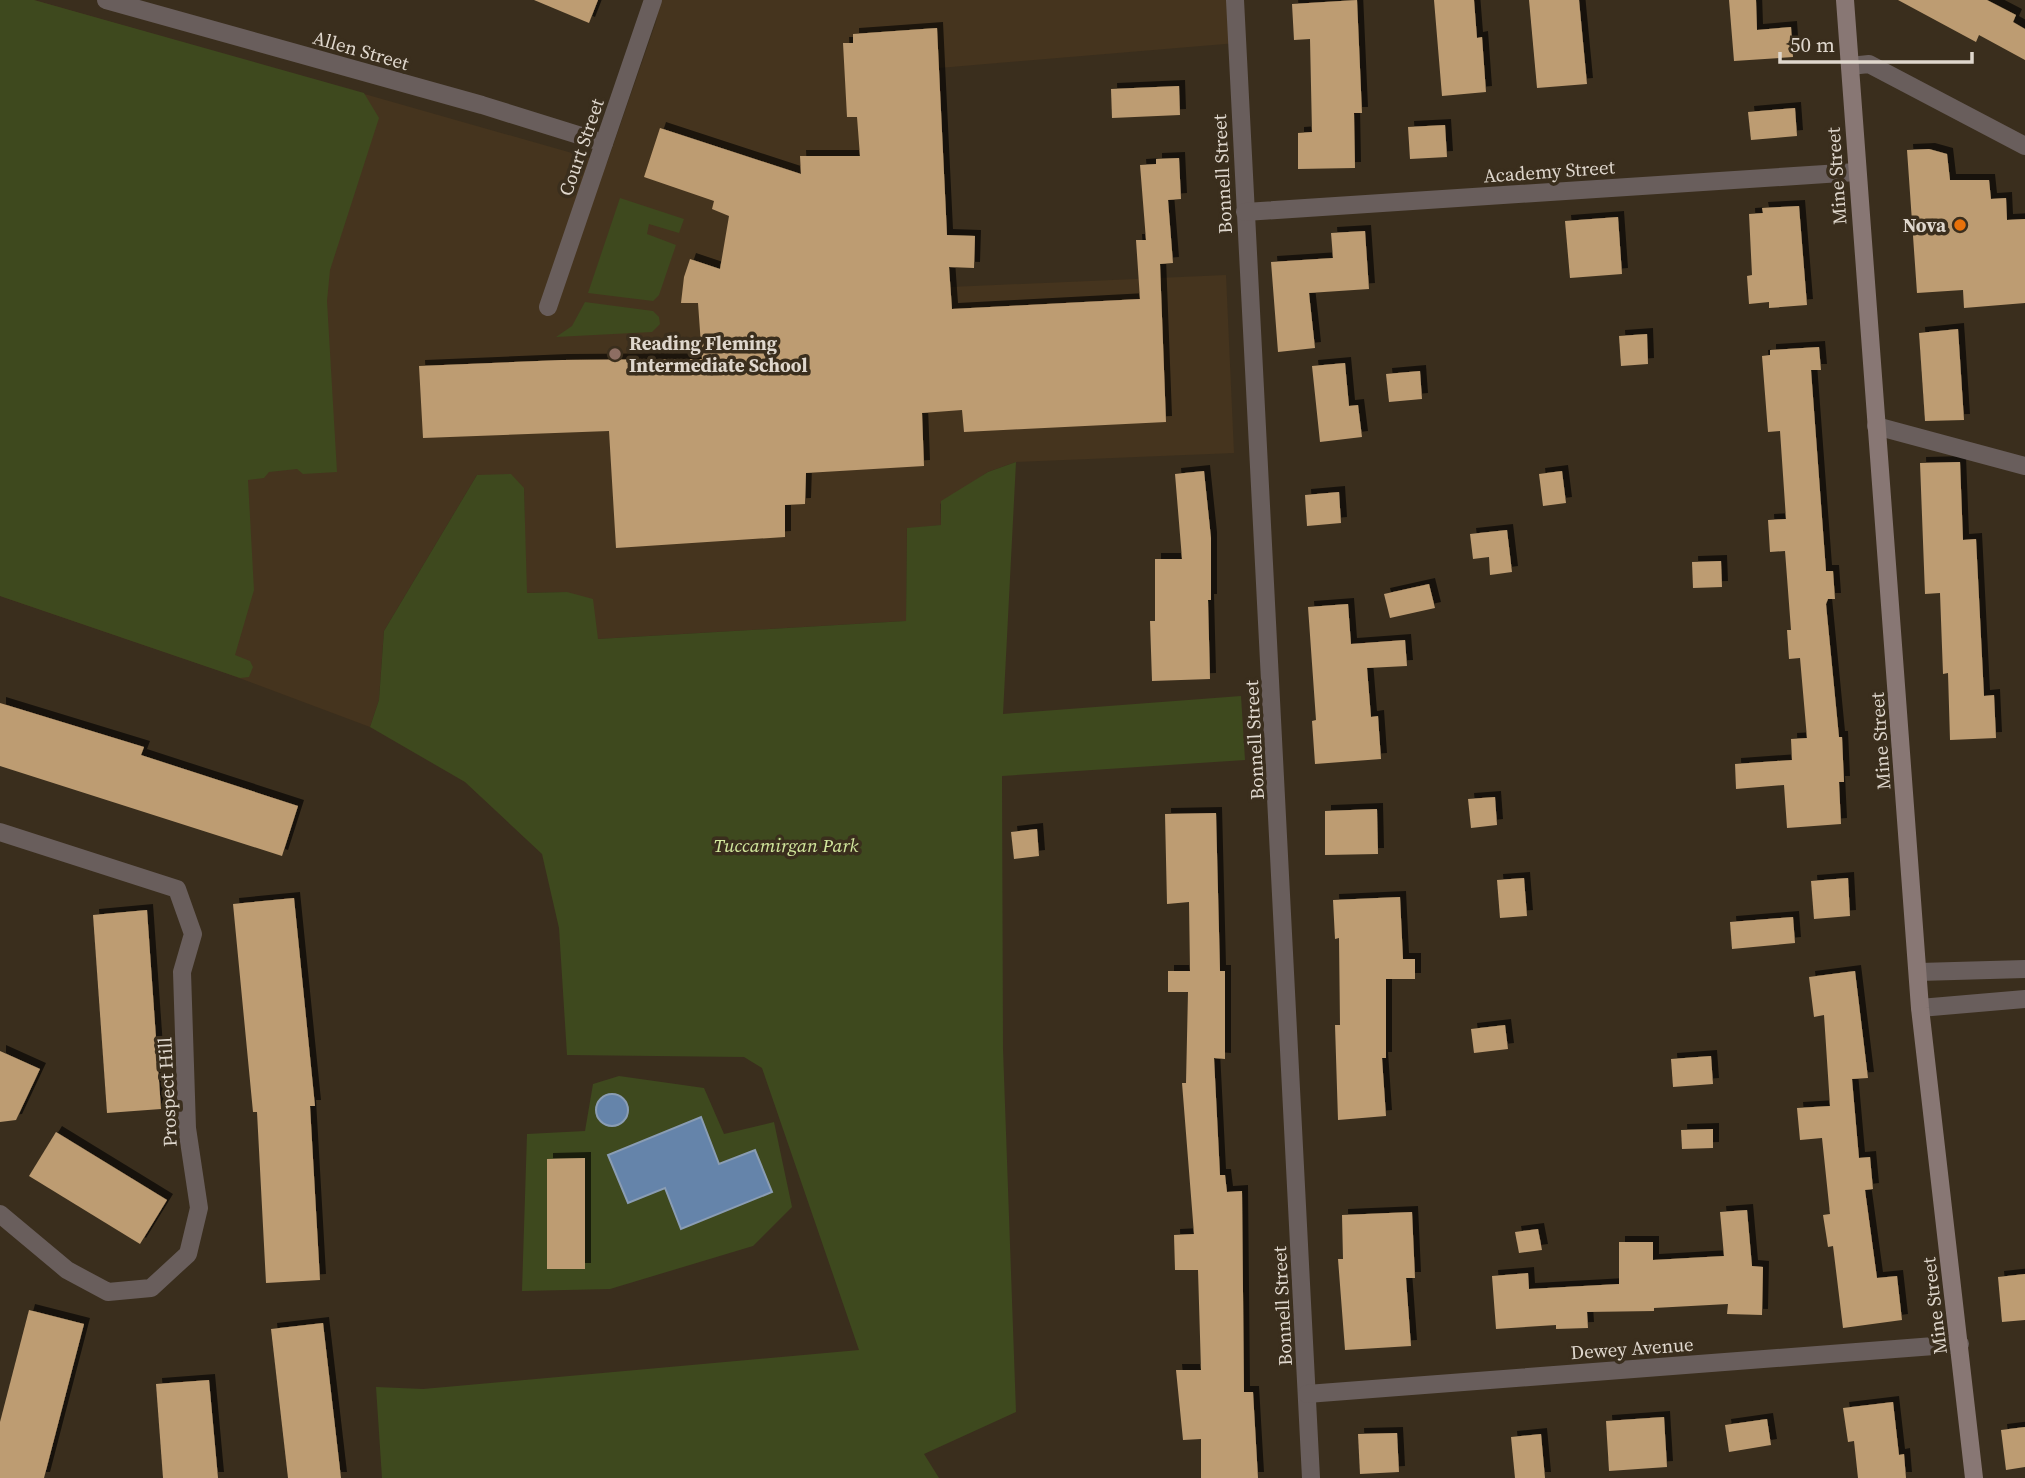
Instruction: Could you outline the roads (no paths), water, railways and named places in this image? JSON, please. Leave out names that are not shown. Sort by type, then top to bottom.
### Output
[{"type":"street","name":"Allen Street","points":[[106,0],[482,105],[604,143]]},
{"type":"street","name":"Court Street","points":[[548,307],[653,0]]},
{"type":"street","name":"Bonnell Street","points":[[1235,0],[1265,538],[1311,1478]]},
{"type":"street","name":"Mine Street","points":[[1845,0],[1856,172],[1920,972],[1920,1008],[1974,1478]]},
{"type":"street","points":[[1850,66],[1869,64],[2025,146]]},
{"type":"street","name":"Academy Street","points":[[1245,212],[1856,172]]},
{"type":"street","points":[[1876,426],[2025,466]]},
{"type":"street","name":"Prospect Hill","points":[[0,832],[177,888],[193,934],[182,972],[187,1128],[199,1208],[188,1254],[151,1288],[108,1292],[67,1270],[0,1214]]},
{"type":"street","points":[[1920,972],[2025,969]]},
{"type":"street","points":[[1920,1008],[2025,999]]},
{"type":"street","name":"Dewey Avenue","points":[[1307,1394],[1960,1344]]},
{"type":"water","points":[[612,1094],[623,1099],[628,1110],[623,1121],[612,1126],[601,1121],[596,1110],[601,1099]]},
{"type":"water","points":[[701,1117],[719,1164],[755,1150],[772,1192],[681,1229],[665,1188],[628,1203],[608,1155]]},
{"type":"place","name":"Nova","points":[[1960,225]]},
{"type":"place","name":"Reading Fleming Intermediate School","points":[[615,354]]},
{"type":"park label","name":"Tuccamirgan Park","points":[[786,845]]}]
